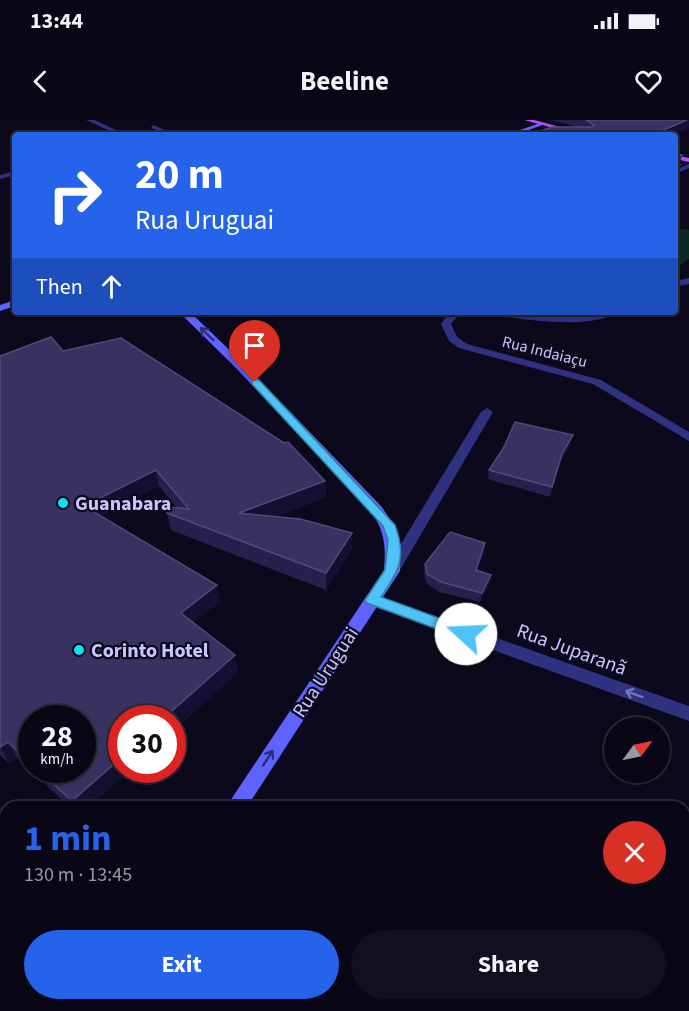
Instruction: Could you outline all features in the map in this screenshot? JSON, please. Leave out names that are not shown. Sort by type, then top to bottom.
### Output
[{"type":"main road","points":[[527,120],[576,132]]},
{"type":"main road","points":[[542,124],[552,120]]},
{"type":"street","points":[[89,120],[117,132]]},
{"type":"street","points":[[518,132],[542,124]]},
{"type":"street","points":[[187,315],[240,366],[389,525],[394,540],[392,571]]},
{"type":"street","name":"Rua Indaiaçu","points":[[454,315],[446,324],[453,339],[463,346],[488,355],[576,374],[597,382],[689,437]]},
{"type":"street","points":[[514,315],[579,320],[600,315]]},
{"type":"street","name":"Rua Uruguai","points":[[240,801],[392,571],[487,412]]},
{"type":"street","name":"Rua Juparanã","points":[[372,600],[689,714]]},
{"type":"lane","points":[[153,127],[166,132]]},
{"type":"green space","points":[[678,228],[689,230],[689,259],[678,267]]},
{"type":"building","points":[[586,120],[687,120],[659,132],[538,132],[552,127],[592,127],[594,125]]},
{"type":"building","points":[[51,337],[63,351],[121,338],[284,443],[288,442],[325,481],[239,513],[300,519],[352,533],[326,573],[167,513],[169,507],[189,509],[156,470],[84,506],[217,585],[181,613],[235,655],[179,705],[108,705],[108,769],[96,780],[96,705],[18,705],[18,751],[8,742],[0,747],[0,356]]},
{"type":"building","points":[[515,422],[573,435],[562,454],[552,487],[489,470],[504,447]]},
{"type":"building","points":[[450,532],[485,543],[476,570],[491,575],[482,593],[441,582],[427,574],[425,564]]},
{"type":"building","points":[[52,783],[92,783],[72,801]]},
{"type":"place","name":"Guanabara","points":[[63,503]]},
{"type":"place","name":"Corinto Hotel","points":[[79,650]]},
{"type":"route","points":[[255,382],[389,525],[394,540],[392,571],[372,600],[466,634]]}]
